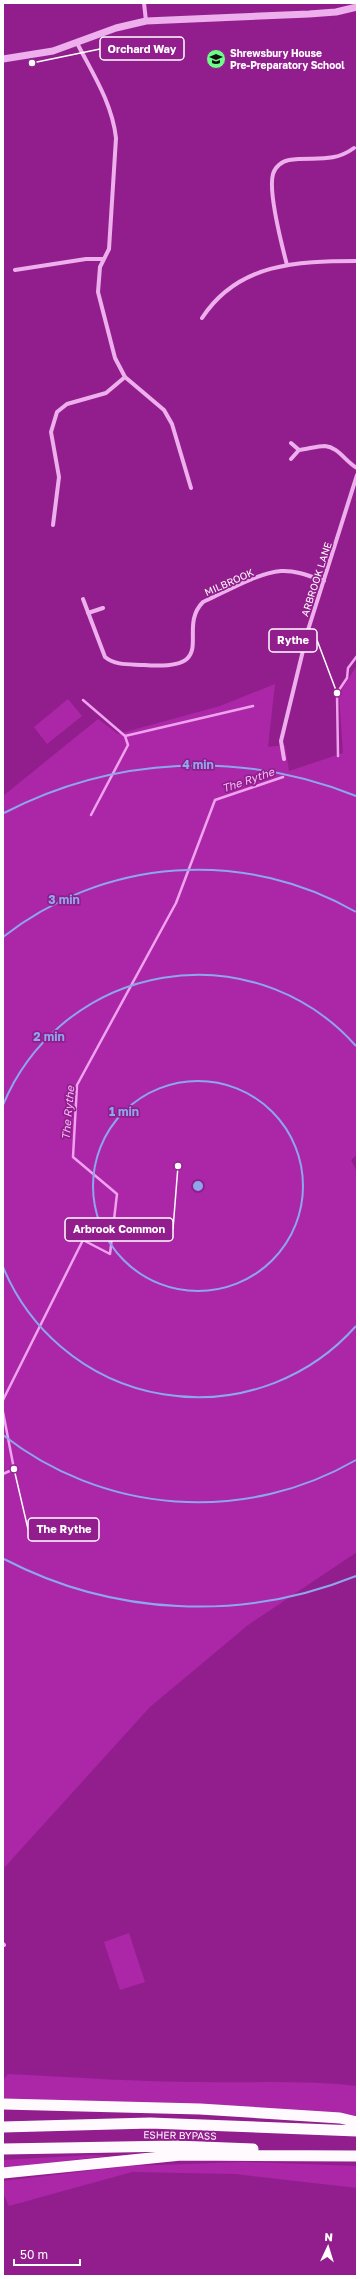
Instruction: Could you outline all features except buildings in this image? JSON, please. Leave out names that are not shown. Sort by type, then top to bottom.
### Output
[{"type":"highway","points":[[3,2104],[200,2109],[340,2118],[357,2122]]},
{"type":"highway","name":"ESHER BYPASS","points":[[3,2126],[150,2123],[357,2131]]},
{"type":"highway","name":"ESHER BYPASS","points":[[3,2149],[176,2146],[274,2149],[357,2156]]},
{"type":"highway","points":[[3,2173],[181,2155],[357,2156]]},
{"type":"street","points":[[144,3],[146,21]]},
{"type":"street","points":[[3,58],[53,51],[116,28],[146,21],[308,14],[336,12],[357,7]]},
{"type":"street","points":[[77,43],[105,97],[114,121],[116,138],[109,249],[100,267],[98,281],[99,303],[115,358],[125,377],[164,410],[172,424],[191,488]]},
{"type":"street","points":[[287,265],[273,191],[273,173],[277,167],[288,160],[343,156],[354,148]]},
{"type":"street","points":[[15,270],[86,259],[104,259]]},
{"type":"street","points":[[202,318],[212,303],[237,282],[271,268],[324,261],[357,261]]},
{"type":"street","points":[[54,525],[59,477],[51,432],[57,412],[67,404],[106,393],[125,377]]},
{"type":"street","points":[[291,442],[299,450]]},
{"type":"street","points":[[291,459],[299,450],[326,446],[334,449],[345,461],[357,468]]},
{"type":"street","name":"ARBROOK LANE","points":[[284,759],[282,741],[287,712],[308,630],[357,475]]},
{"type":"street","name":"MILBROOK","points":[[83,599],[105,658],[110,661],[170,666],[185,660],[192,649],[195,616],[198,608],[203,602],[261,577],[280,571],[289,571],[324,581]]},
{"type":"street","points":[[88,613],[103,608]]},
{"type":"shaded area","points":[[357,665],[357,1155],[351,1160],[357,1172],[357,1552],[248,1625],[150,1707],[3,1869],[3,796],[98,719],[118,734],[220,706],[275,684],[268,747],[285,745],[289,771],[343,753],[339,694]]},
{"type":"shaded area","points":[[68,699],[82,716],[47,744],[34,727]]},
{"type":"shaded area","points":[[129,1933],[145,1982],[120,1990],[104,1942]]},
{"type":"shaded area","points":[[8,2074],[153,2081],[299,2082],[357,2086],[357,2116],[3,2099],[3,2080]]},
{"type":"shaded area","points":[[92,2155],[108,2156],[3,2168],[3,2160]]},
{"type":"shaded area","points":[[244,2162],[357,2166],[357,2188],[235,2174],[132,2172],[9,2206],[3,2193],[3,2181],[128,2166]]},
{"type":"waterway","points":[[338,756],[337,693],[347,678],[348,668],[357,656]]},
{"type":"waterway","points":[[83,700],[125,736],[128,745],[91,815]]},
{"type":"waterway","points":[[125,736],[253,706]]},
{"type":"waterway","name":"The Rythe","points":[[3,1400],[83,1240],[110,1254],[117,1194],[73,1157],[77,1085],[176,903],[215,800],[283,777]]},
{"type":"waterway","name":"The Rythe","points":[[3,1412],[14,1469],[3,1474]]},
{"type":"place","name":"Shrewsbury House Pre-Preparatory School","points":[[216,59]]},
{"type":"place","name":"Orchard Way","points":[[32,63]]},
{"type":"place","name":"Rythe","points":[[337,693]]},
{"type":"place","name":"Arbrook Common","points":[[178,1166]]},
{"type":"place","name":"The Rythe","points":[[14,1469]]}]
